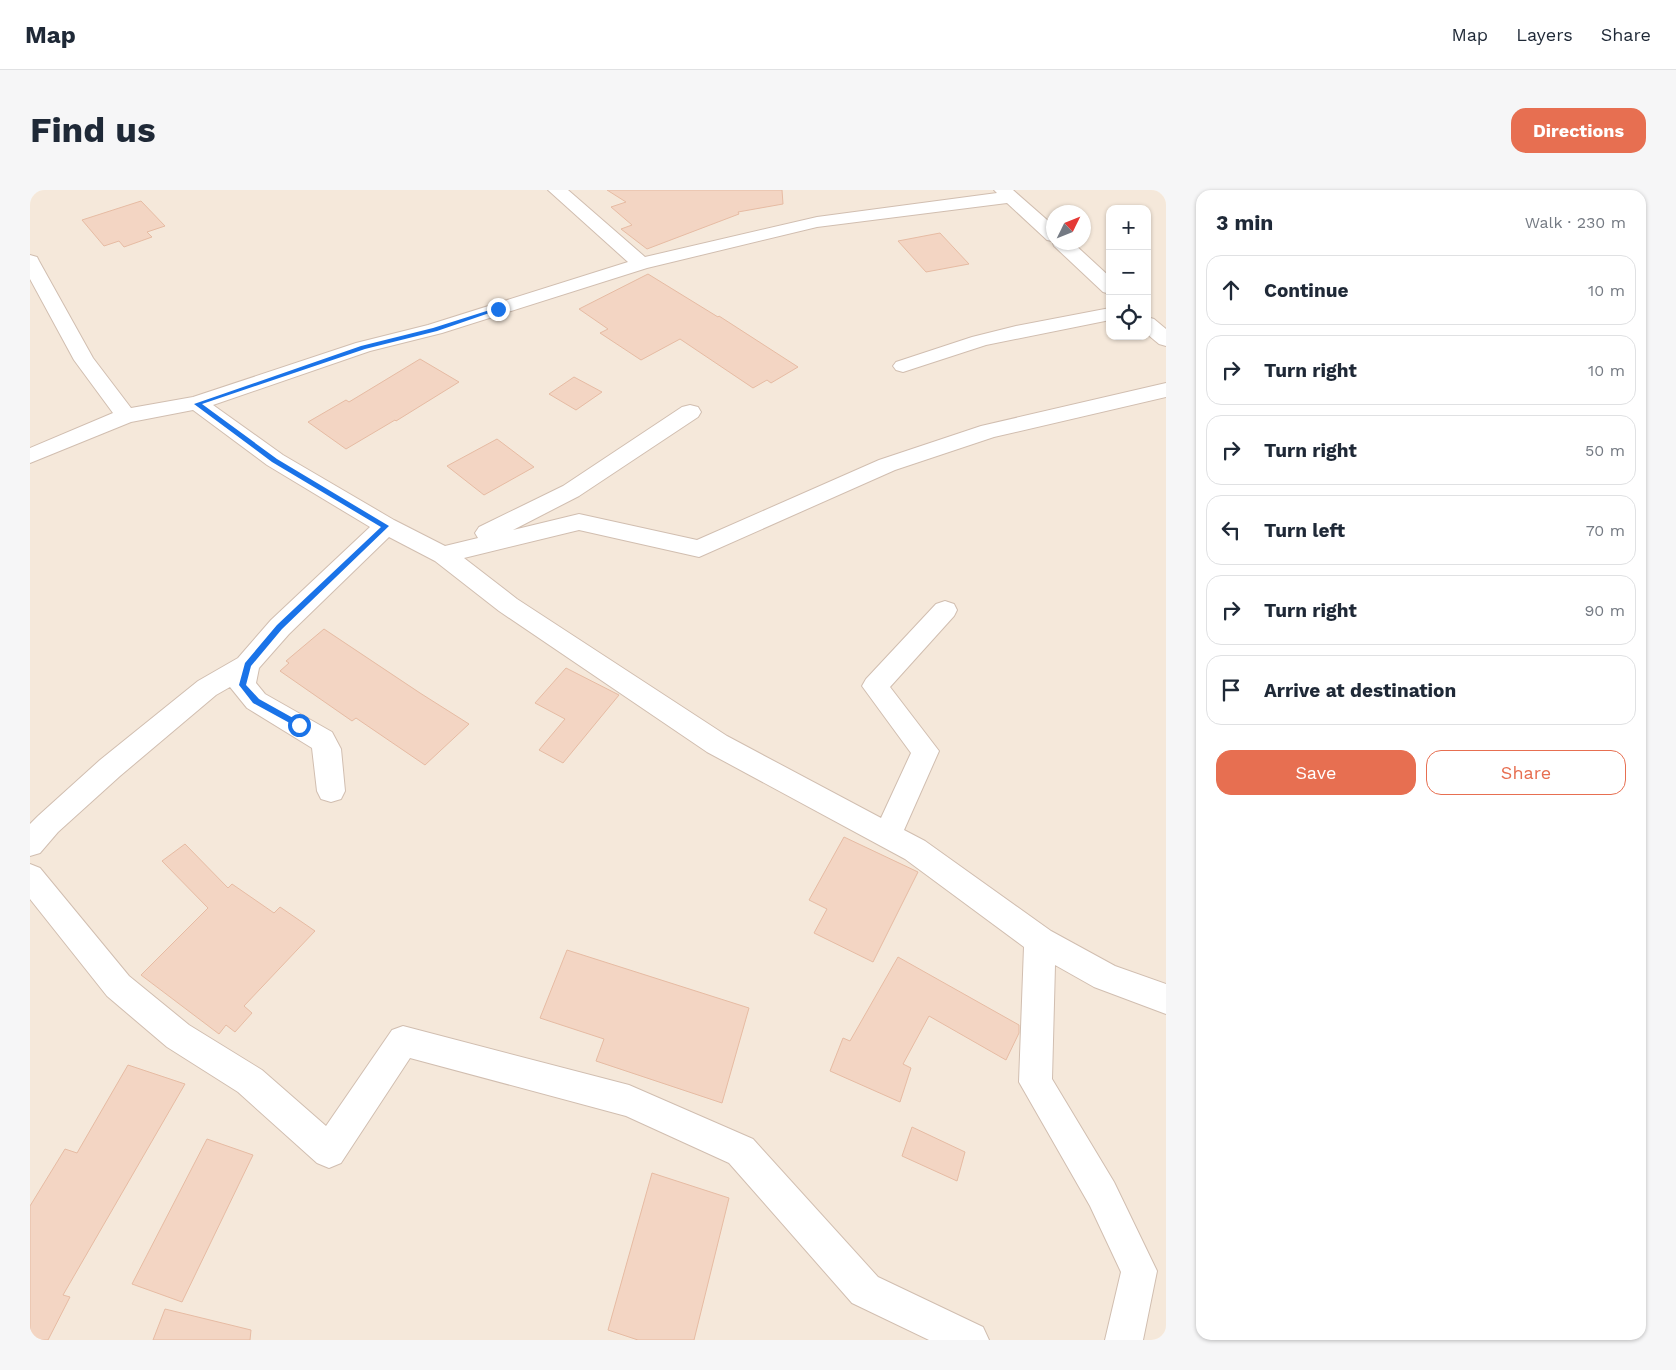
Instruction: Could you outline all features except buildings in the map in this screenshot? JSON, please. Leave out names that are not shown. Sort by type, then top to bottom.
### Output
[{"type":"street","points":[[557,190],[642,264]]},
{"type":"street","points":[[30,456],[126,416],[197,404],[363,348],[435,329],[642,264],[817,222],[1006,194],[1046,229]]},
{"type":"street","points":[[1070,250],[1106,284]]},
{"type":"street","points":[[30,261],[84,360],[126,416]]},
{"type":"street","points":[[904,366],[979,341],[1106,315]]},
{"type":"street","points":[[1151,327],[1166,340]]},
{"type":"street","points":[[443,555],[579,522],[699,548],[887,465],[989,431],[1166,390]]},
{"type":"street","points":[[197,404],[275,460],[386,526],[443,555],[508,605],[717,744],[915,850],[1040,941],[1104,977],[1166,999]]},
{"type":"street","points":[[443,555],[571,491],[690,412]]},
{"type":"street","points":[[30,844],[48,824],[110,768],[181,709],[207,688],[248,665],[280,627],[386,526]]},
{"type":"street","points":[[886,835],[890,830],[925,751],[875,686],[945,610]]},
{"type":"street","points":[[248,665],[242,685],[256,701],[322,740],[327,749],[331,791]]},
{"type":"street","points":[[30,877],[118,986],[178,1036],[250,1081],[330,1151],[403,1041],[629,1101],[741,1151],[865,1290],[970,1340]]},
{"type":"street","points":[[1040,941],[1035,1082],[1102,1194],[1139,1271],[1124,1340]]},
{"type":"shaded area","points":[[30,190],[1166,190],[1166,1340],[30,1340]]},
{"type":"route","points":[[299,725],[256,701],[242,685],[248,665],[280,627],[386,526],[275,460],[197,404],[363,348],[435,329],[498,309]]}]
